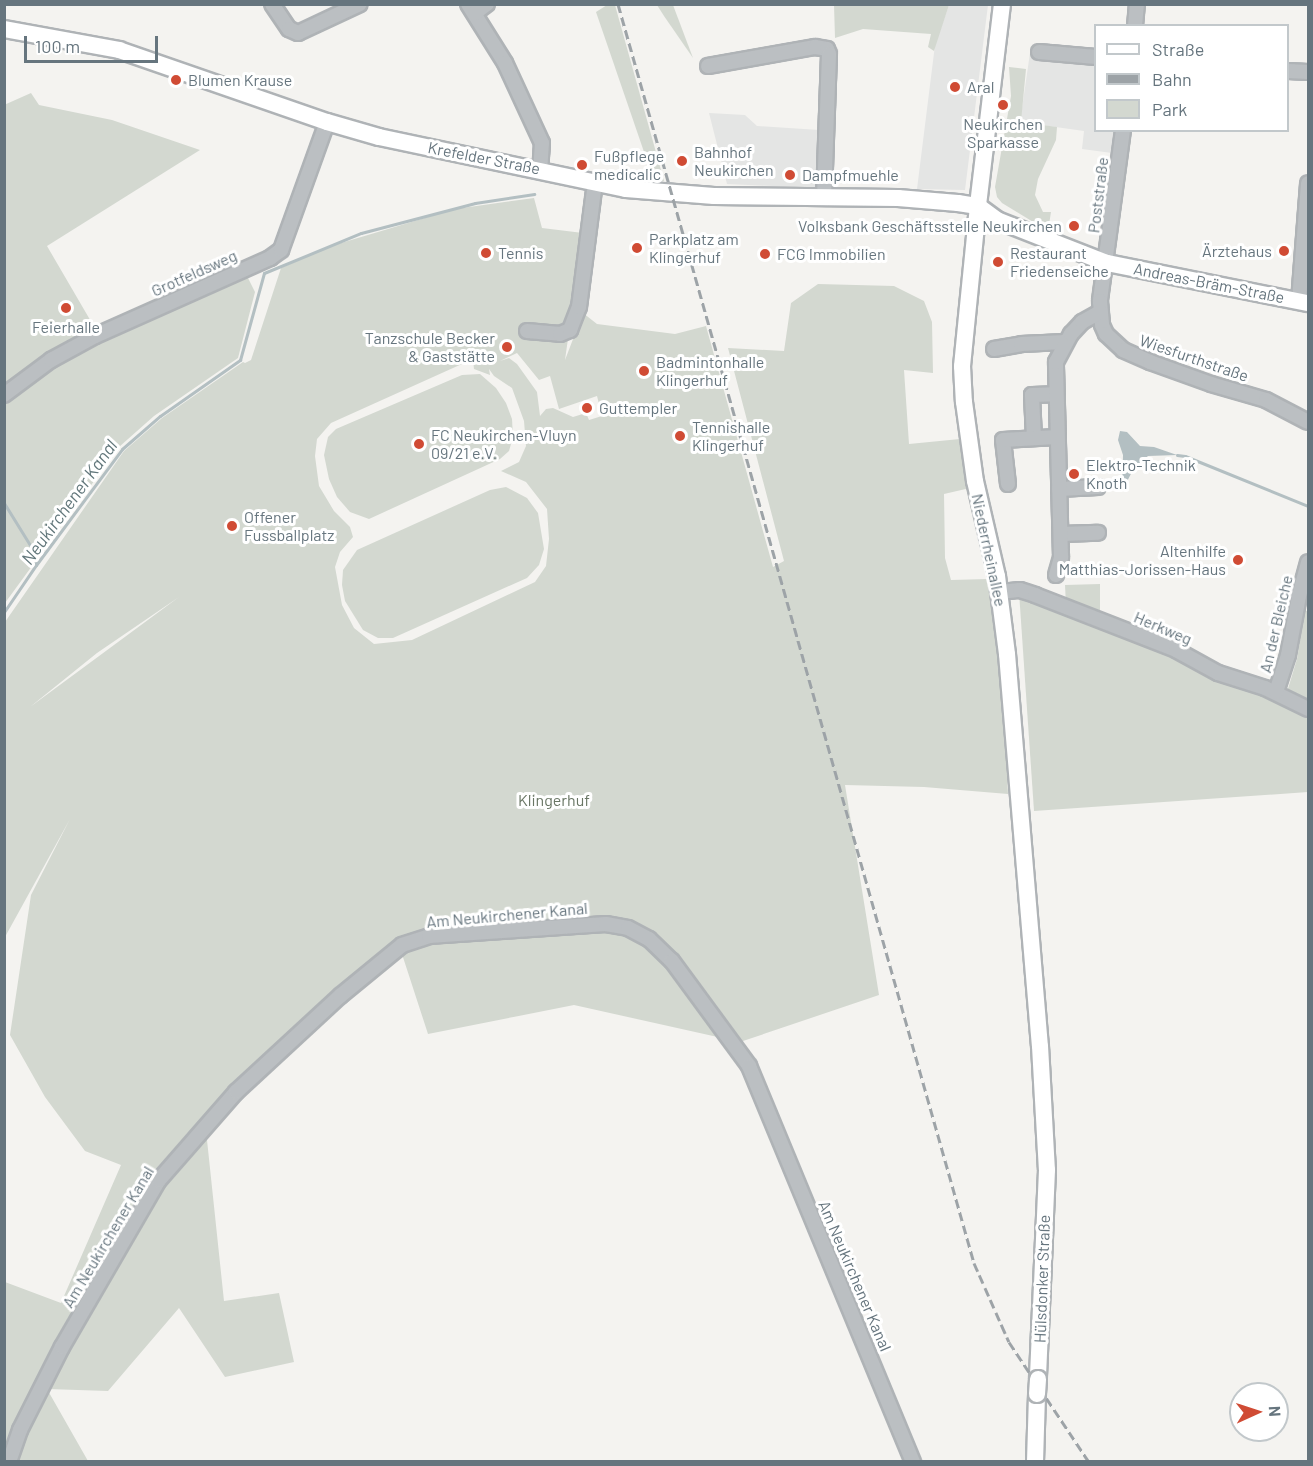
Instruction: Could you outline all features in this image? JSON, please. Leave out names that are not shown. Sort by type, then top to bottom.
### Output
[{"type":"main road","name":"Niederrheinallee","points":[[1002,4],[962,366],[964,402],[975,481],[1000,592],[1044,1096]]},
{"type":"main road","name":"Krefelder Straße","points":[[4,29],[119,50],[327,122],[379,137],[626,189],[714,196],[898,198],[978,206]]},
{"type":"main road","name":"Andreas-Bräm-Straße","points":[[978,206],[997,220],[1041,240],[1107,263],[1304,302]]},
{"type":"main road","name":"Hülsdonker Straße","points":[[1035,1461],[1047,1170],[1044,1096]]},
{"type":"street","points":[[272,4],[290,29],[298,33],[360,4]]},
{"type":"street","points":[[487,4],[471,9],[505,63],[542,143],[540,170]]},
{"type":"street","points":[[1135,24],[1137,4]]},
{"type":"street","points":[[708,66],[815,47],[827,49],[829,54],[824,198]]},
{"type":"street","points":[[1039,52],[1094,57]]},
{"type":"street","points":[[1289,71],[1308,72]]},
{"type":"street","name":"Grotfeldsweg","points":[[4,395],[51,360],[95,336],[270,258],[281,250],[327,122]]},
{"type":"street","name":"Poststraße","points":[[1107,263],[1123,132]]},
{"type":"street","points":[[527,331],[560,334],[570,330],[579,307],[595,182]]},
{"type":"street","points":[[1304,302],[1308,183]]},
{"type":"street","points":[[1056,574],[1061,556],[1061,534],[1055,394],[1056,362],[1065,342],[1082,322],[1100,312],[1107,263]]},
{"type":"street","name":"Wiesfurthstraße","points":[[1100,312],[1106,334],[1123,350],[1177,373],[1266,400],[1308,422]]},
{"type":"street","points":[[994,349],[1021,344],[1065,342]]},
{"type":"street","points":[[1034,438],[1032,395],[1055,394]]},
{"type":"street","points":[[1008,484],[1003,440],[1057,437]]},
{"type":"street","points":[[1059,489],[1098,487]]},
{"type":"street","points":[[1061,534],[1098,533]]},
{"type":"street","name":"An der Bleiche","points":[[1276,693],[1288,655],[1308,562]]},
{"type":"street","name":"Herkweg","points":[[1000,592],[1020,590],[1035,595],[1176,650],[1218,673],[1276,693],[1308,709]]},
{"type":"street","name":"Am Neukirchener Kanal","points":[[9,1461],[21,1430],[62,1347],[159,1180],[236,1092],[340,996],[402,945],[429,936],[606,924],[628,928],[648,939],[672,961],[749,1066],[913,1461]]},
{"type":"shaded area","points":[[949,5],[988,5],[965,190],[917,189],[935,45]]},
{"type":"shaded area","points":[[1030,53],[1082,59],[1081,63],[1094,64],[1094,132],[1115,132],[1112,153],[1082,149],[1084,131],[1020,122]]},
{"type":"shaded area","points":[[709,113],[745,115],[757,126],[819,130],[817,188],[727,184]]},
{"type":"shaded area","points":[[1120,431],[1127,432],[1140,446],[1154,447],[1177,455],[1148,456],[1134,468],[1122,491],[1123,455],[1118,440]]},
{"type":"green space","points":[[834,4],[949,5],[934,51],[928,47],[931,34],[863,29],[835,38]]},
{"type":"green space","points":[[607,5],[615,5],[664,181],[654,181],[596,12]]},
{"type":"green space","points":[[657,5],[673,5],[693,58],[664,16]]},
{"type":"green space","points":[[1009,67],[1026,69],[1021,122],[1057,127],[1056,140],[1038,179],[1035,195],[1043,212],[1051,212],[1048,231],[1002,203],[997,197],[995,187],[1011,96]]},
{"type":"green space","points":[[31,93],[39,105],[112,120],[200,150],[47,246],[96,330],[53,352],[5,385],[4,105]]},
{"type":"green space","name":"Klingerhuf","points":[[534,198],[542,228],[583,233],[565,360],[583,313],[597,324],[675,334],[706,326],[773,567],[784,561],[728,348],[784,351],[791,303],[818,284],[894,286],[924,301],[932,322],[933,373],[904,370],[909,444],[960,439],[970,488],[944,494],[945,558],[951,580],[988,579],[1001,658],[1008,794],[924,787],[845,785],[879,995],[740,1042],[574,1005],[428,1034],[400,948],[205,1121],[224,1301],[279,1293],[294,1362],[225,1377],[179,1308],[108,1391],[47,1389],[88,1461],[5,1461],[5,1282],[61,1303],[121,1165],[85,1151],[45,1097],[10,1035],[31,895],[70,819],[5,937],[5,622],[124,451],[162,418],[243,362],[251,360],[281,268],[331,246],[455,209]],"holes":[[[517,353],[539,380],[550,376],[559,409],[597,396],[602,416],[589,420],[586,413],[573,417],[553,408],[546,409],[540,416],[537,392],[517,364],[509,358],[500,361]],[[473,359],[474,369],[490,375],[489,369],[494,376],[512,388],[524,421],[526,446],[519,462],[501,471],[526,482],[547,509],[549,539],[546,566],[535,582],[412,640],[374,644],[354,628],[342,605],[335,567],[340,552],[353,537],[350,527],[334,511],[319,486],[315,456],[317,439],[331,423]],[[179,597],[30,707],[97,653]]]},
{"type":"green space","points":[[247,276],[255,292],[238,358],[154,416],[119,447],[5,603],[5,401],[36,376],[117,331]]},
{"type":"green space","name":"FC Neukirchen-Vluyn 09/21 e.V.","points":[[480,374],[496,388],[506,403],[512,419],[513,437],[509,451],[500,459],[369,519],[350,512],[337,497],[329,479],[324,455],[328,437],[336,429],[462,375]]},
{"type":"green space","points":[[506,487],[527,498],[538,513],[544,549],[539,565],[527,578],[393,638],[378,638],[363,630],[345,601],[342,585],[343,570],[357,550],[490,490]]},
{"type":"green space","points":[[1100,584],[1100,616],[1066,605],[1065,585]]},
{"type":"green space","points":[[1019,592],[1268,694],[1308,714],[1308,792],[1034,811]]},
{"type":"green space","points":[[1305,610],[1308,612],[1308,705],[1287,692],[1297,659]]},
{"type":"waterway","name":"Neukirchener Kanal","points":[[4,612],[122,449],[160,416],[240,360],[264,273],[361,233],[475,203],[534,194]]},
{"type":"waterway","points":[[1177,455],[1185,456],[1308,506]]},
{"type":"waterway","points":[[4,503],[33,550],[36,563]]},
{"type":"railway","points":[[618,4],[974,1263],[1009,1342],[1089,1462]]},
{"type":"place","name":"Blumen Krause","points":[[176,80]]},
{"type":"place","name":"Aral","points":[[955,87]]},
{"type":"place","name":"Neukirchen Sparkasse","points":[[1003,105]]},
{"type":"place","name":"Bahnhof Neukirchen","points":[[682,161]]},
{"type":"place","name":"Fußpflege medicalic","points":[[582,165]]},
{"type":"place","name":"Dampfmuehle","points":[[790,175]]},
{"type":"place","name":"Volksbank Geschäftsstelle Neukirchen","points":[[1074,226]]},
{"type":"place","name":"Parkplatz am Klingerhuf","points":[[637,248]]},
{"type":"place","name":"Ärztehaus","points":[[1284,251]]},
{"type":"place","name":"Tennis","points":[[486,253]]},
{"type":"place","name":"FCG Immobilien","points":[[765,254]]},
{"type":"place","name":"Restaurant Friedenseiche","points":[[998,262]]},
{"type":"place","name":"Feierhalle","points":[[66,308]]},
{"type":"place","name":"Tanzschule Becker & Gaststätte","points":[[507,347]]},
{"type":"place","name":"Badmintonhalle Klingerhuf","points":[[644,371]]},
{"type":"place","name":"Guttempler","points":[[587,408]]},
{"type":"place","name":"Tennishalle Klingerhuf","points":[[680,436]]},
{"type":"place","name":"FC Neukirchen-Vluyn 09/21 e.V.","points":[[419,444]]},
{"type":"place","name":"Elektro-Technik Knoth","points":[[1074,474]]},
{"type":"place","name":"Offener Fussballplatz","points":[[232,526]]},
{"type":"place","name":"Altenhilfe Matthias-Jorissen-Haus","points":[[1238,560]]}]
